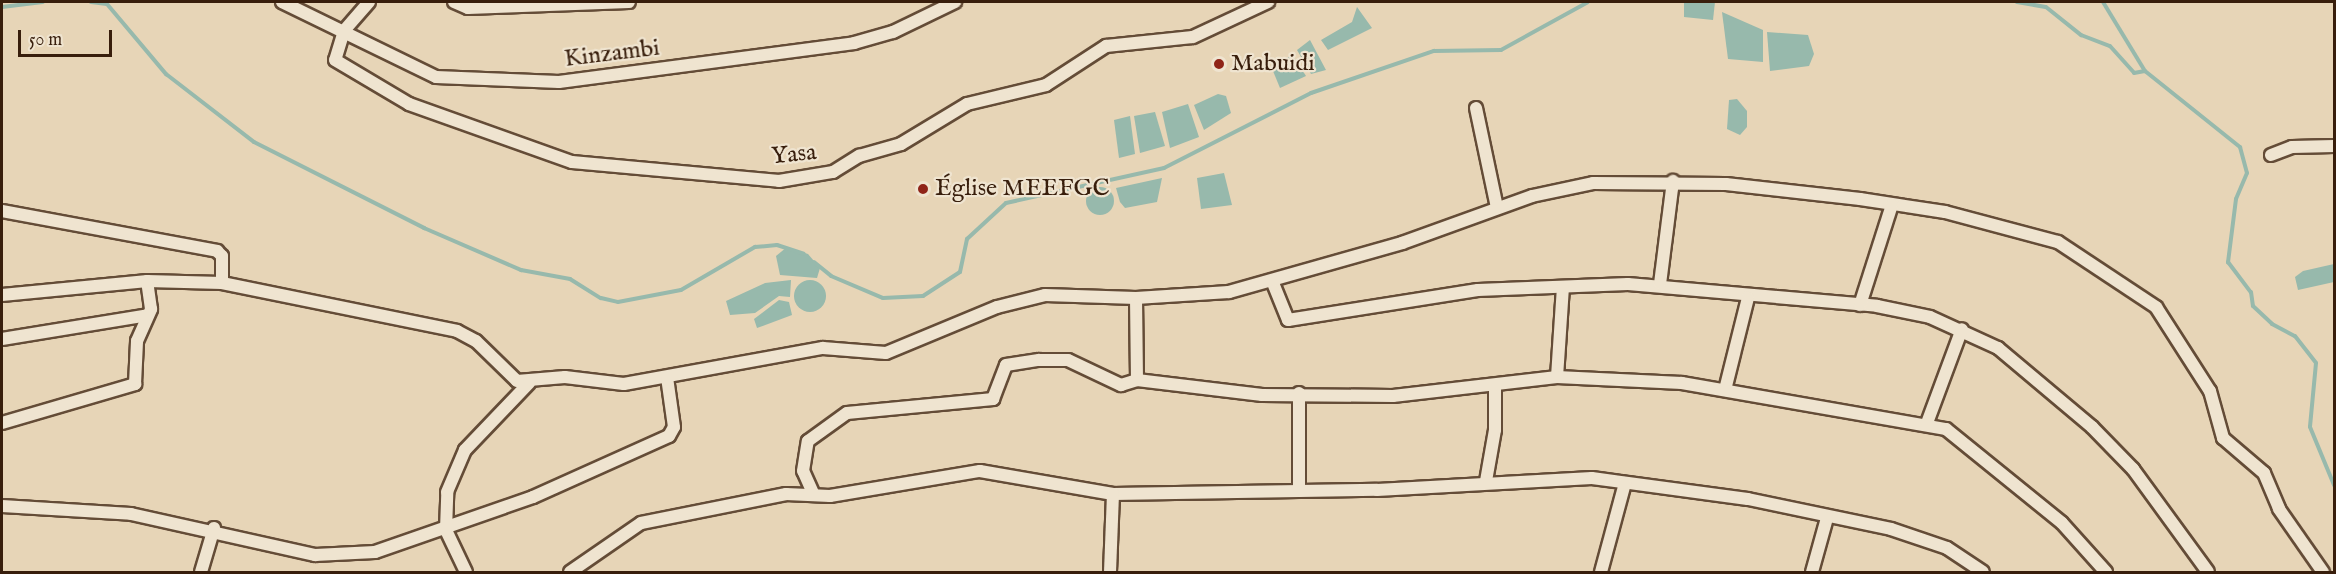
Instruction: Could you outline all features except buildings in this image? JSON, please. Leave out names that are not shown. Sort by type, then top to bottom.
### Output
[{"type":"street","name":"Kinzambi","points":[[282,2],[436,77],[559,82],[854,43],[893,32],[955,2]]},
{"type":"street","points":[[344,31],[369,2]]},
{"type":"street","points":[[454,2],[468,8],[629,2]]},
{"type":"street","name":"Yasa","points":[[344,31],[336,63],[409,104],[469,123],[488,137],[572,162],[779,181],[833,172],[859,156],[901,144],[967,104],[1046,86],[1106,46],[1193,37],[1268,2]]},
{"type":"street","points":[[1476,108],[1497,208]]},
{"type":"street","points":[[2271,155],[2292,147],[2334,146]]},
{"type":"street","points":[[1660,284],[1673,181]]},
{"type":"street","points":[[2,295],[147,281],[222,283],[457,331],[476,341],[508,375],[529,383],[565,377],[624,384],[823,348],[886,353],[997,307],[1045,295],[1195,297],[1273,283],[1497,208],[1593,183],[1673,181],[1892,204],[1945,212],[2058,242],[2156,307],[2210,391],[2223,438],[2264,473],[2284,517],[2323,573]]},
{"type":"street","points":[[1860,304],[1892,204]]},
{"type":"street","points":[[2,211],[217,252],[222,256],[222,283]]},
{"type":"street","points":[[2,423],[134,386],[136,341],[148,315],[147,281]]},
{"type":"street","points":[[1273,283],[1288,320],[1478,290],[1660,284],[1748,298],[1860,304],[1962,328],[1998,348],[2092,427],[2133,469],[2208,573]]},
{"type":"street","points":[[1557,377],[1563,287]]},
{"type":"street","points":[[1136,298],[1137,380]]},
{"type":"street","points":[[1725,390],[1748,298]]},
{"type":"street","points":[[2,339],[148,315]]},
{"type":"street","points":[[1927,423],[1962,328]]},
{"type":"street","points":[[813,493],[803,471],[805,446],[847,413],[993,399],[1006,365],[1040,360],[1068,360],[1121,384],[1137,380],[1213,391],[1393,396],[1495,386],[1557,377],[1725,390],[1927,423],[1964,439],[2062,523],[2106,573]]},
{"type":"street","points":[[2,506],[131,514],[214,528],[264,546],[346,557],[446,530],[669,436],[674,427],[667,377]]},
{"type":"street","points":[[466,573],[446,530],[447,492],[455,468],[529,383]]},
{"type":"street","points":[[1486,482],[1495,430],[1495,386]]},
{"type":"street","points":[[1299,393],[1299,491]]},
{"type":"street","points":[[570,573],[641,523],[813,493],[830,496],[980,471],[1113,494],[1299,491],[1592,478],[1748,499],[1931,541],[1983,573]]},
{"type":"street","points":[[1601,573],[1625,483]]},
{"type":"street","points":[[1110,573],[1113,494]]},
{"type":"street","points":[[1812,573],[1827,518]]},
{"type":"street","points":[[201,573],[214,528]]},
{"type":"shaded area","points":[[1684,2],[1715,2],[1713,20],[1684,17]]},
{"type":"shaded area","points":[[1357,7],[1372,28],[1328,50],[1321,40],[1352,22]]},
{"type":"shaded area","points":[[1722,12],[1763,30],[1763,62],[1728,59]]},
{"type":"shaded area","points":[[1767,32],[1808,35],[1814,54],[1809,66],[1770,71]]},
{"type":"shaded area","points":[[1310,40],[1326,70],[1311,74],[1297,50]]},
{"type":"shaded area","points":[[1292,54],[1306,76],[1280,88],[1273,71]]},
{"type":"shaded area","points":[[1218,94],[1226,96],[1231,113],[1204,130],[1194,105]]},
{"type":"shaded area","points":[[1737,99],[1747,111],[1747,127],[1740,135],[1727,129],[1729,100]]},
{"type":"shaded area","points":[[1188,104],[1199,137],[1170,148],[1162,112]]},
{"type":"shaded area","points":[[1155,112],[1165,146],[1140,153],[1134,116]]},
{"type":"shaded area","points":[[1130,116],[1135,154],[1119,158],[1114,120]]},
{"type":"shaded area","points":[[1224,173],[1232,205],[1201,209],[1197,178]]},
{"type":"shaded area","points":[[1162,178],[1157,202],[1125,208],[1120,202],[1116,188]]},
{"type":"shaded area","points":[[1100,187],[1110,191],[1114,201],[1110,211],[1100,215],[1090,211],[1086,201],[1090,191]]},
{"type":"shaded area","points":[[787,247],[808,254],[820,268],[817,278],[780,275],[776,256]]},
{"type":"shaded area","points":[[2334,264],[2334,282],[2298,290],[2295,277],[2303,271]]},
{"type":"shaded area","points":[[791,280],[790,297],[779,296],[755,313],[730,315],[726,301],[765,283]]},
{"type":"shaded area","points":[[810,280],[822,284],[826,296],[822,308],[810,312],[798,308],[794,296],[798,284]]},
{"type":"shaded area","points":[[779,300],[789,302],[792,315],[757,328],[754,319]]},
{"type":"waterway","points":[[2,7],[43,2]]},
{"type":"waterway","points":[[91,2],[107,4],[166,74],[254,142],[424,228],[521,270],[570,279],[601,298],[618,302],[681,290],[755,247],[777,245],[804,254]]},
{"type":"waterway","points":[[814,262],[831,276],[883,298],[923,296],[960,272],[967,239],[1006,203],[1164,168],[1311,93],[1434,51],[1501,50],[1588,2]]},
{"type":"waterway","points":[[2017,2],[2046,7],[2081,35],[2110,46],[2134,73],[2145,71],[2240,147],[2247,173],[2236,199],[2228,262],[2251,292],[2253,306],[2272,324],[2295,336],[2316,363],[2310,427],[2334,485]]},
{"type":"waterway","points":[[2103,2],[2145,71]]},
{"type":"place","name":"Mabuidi","points":[[1219,64]]},
{"type":"place","name":"Église MEEFGC","points":[[923,189]]}]
